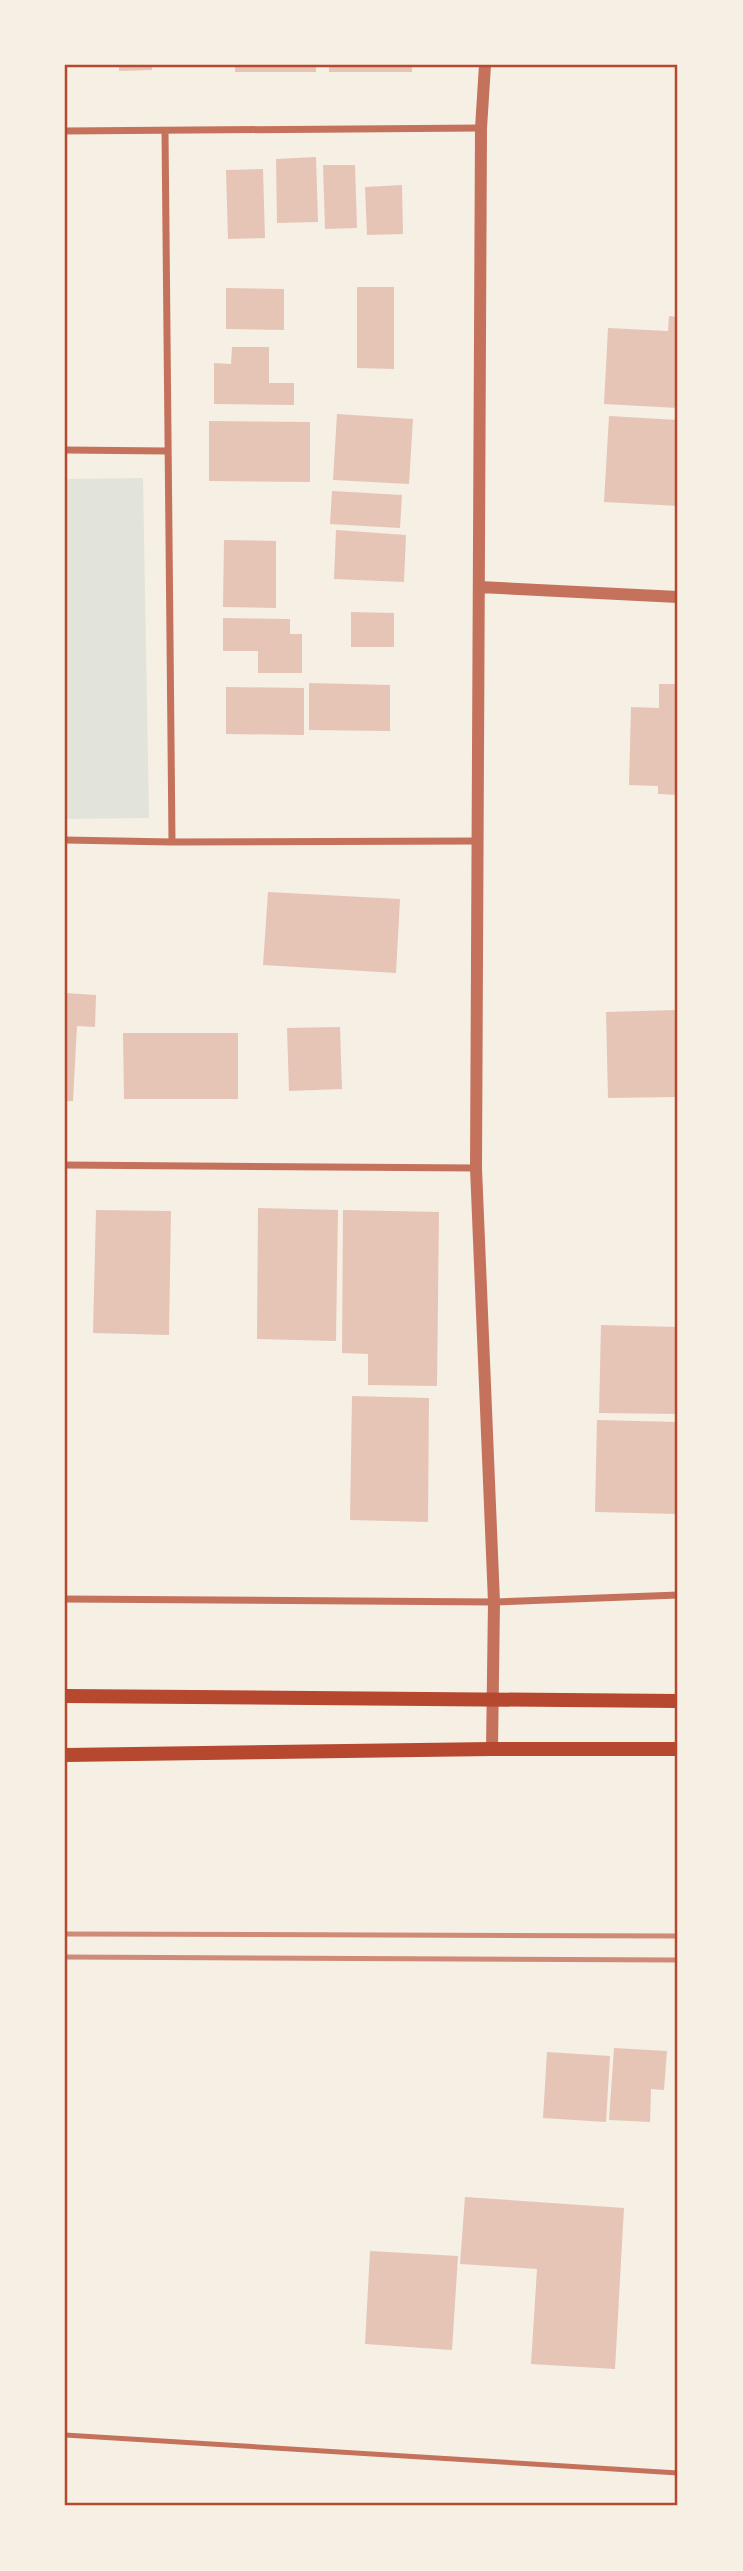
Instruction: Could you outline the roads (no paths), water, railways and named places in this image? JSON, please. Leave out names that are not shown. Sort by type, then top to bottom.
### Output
[{"type":"main road","points":[[65,1696],[678,1701]]},
{"type":"main road","points":[[65,1755],[678,1749]]},
{"type":"street","points":[[485,65],[481,128],[476,1168],[494,1602],[492,1749]]},
{"type":"street","points":[[65,131],[481,128]]},
{"type":"street","points":[[165,131],[172,842]]},
{"type":"street","points":[[65,450],[168,451]]},
{"type":"street","points":[[480,587],[678,597]]},
{"type":"street","points":[[65,840],[478,841]]},
{"type":"street","points":[[65,1165],[476,1168]]},
{"type":"street","points":[[65,1599],[494,1602],[678,1595]]},
{"type":"lane","points":[[65,2435],[678,2473]]},
{"type":"railway","points":[[65,1934],[678,1936]]},
{"type":"railway","points":[[65,1957],[678,1960]]}]
